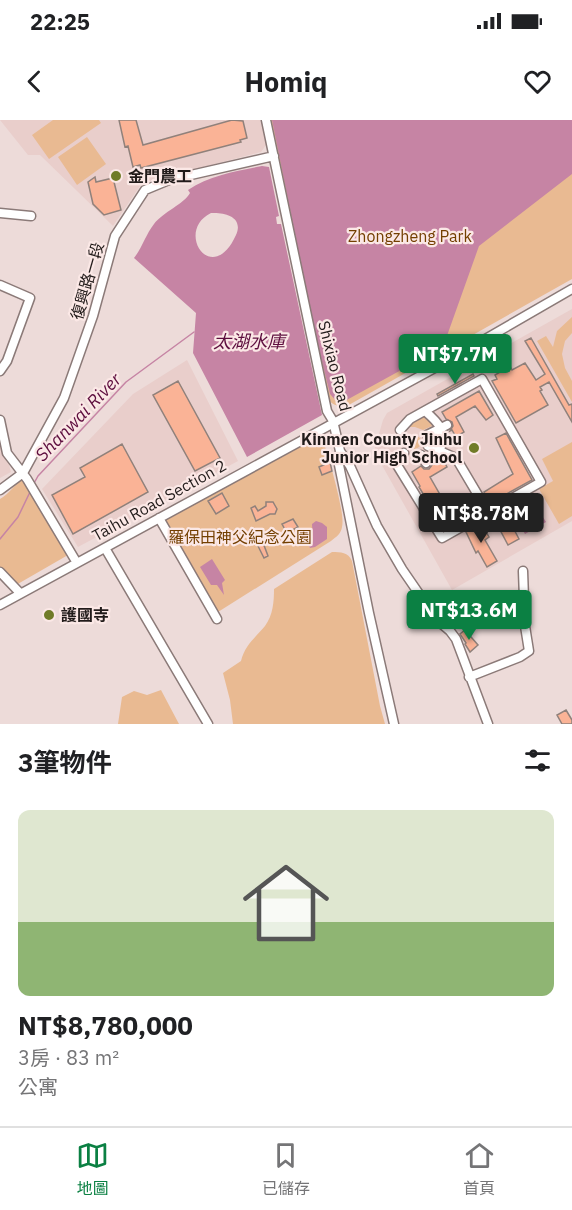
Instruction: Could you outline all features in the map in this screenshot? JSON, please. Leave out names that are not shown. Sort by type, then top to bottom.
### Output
[{"type":"street","name":"Shixiao Road","points":[[266,120],[324,398],[340,451],[339,465],[394,724]]},
{"type":"street","name":"復興路一段","points":[[25,476],[64,398],[93,316],[116,236],[145,190],[169,180],[274,156]]},
{"type":"street","points":[[0,213],[31,216]]},
{"type":"street","points":[[0,285],[30,298],[6,350],[4,366],[0,371]]},
{"type":"street","name":"Taihu Road Section 2","points":[[0,605],[442,364],[572,289]]},
{"type":"street","points":[[400,430],[406,422],[482,379],[541,482],[441,538],[397,465],[404,453]]},
{"type":"street","points":[[425,411],[444,427]]},
{"type":"street","points":[[0,420],[7,453],[25,476],[77,563]]},
{"type":"street","points":[[427,435],[444,427]]},
{"type":"street","points":[[440,451],[444,427]]},
{"type":"street","points":[[428,446],[456,458],[488,512]]},
{"type":"street","points":[[340,451],[350,466],[377,526],[423,601],[441,625],[446,626],[456,639],[488,724]]},
{"type":"street","points":[[421,455],[426,464]]},
{"type":"street","points":[[0,490],[25,476]]},
{"type":"street","points":[[159,518],[217,619]]},
{"type":"street","points":[[105,548],[208,724]]},
{"type":"street","points":[[0,572],[20,593]]},
{"type":"street","points":[[469,677],[520,657],[529,651],[525,626],[523,572]]},
{"type":"shaded area","name":"金門農工","points":[[0,120],[260,120],[266,145],[261,152],[142,183],[113,226],[40,155],[28,155]]},
{"type":"shaded area","name":"Kinmen County Jinhu Junior High School","points":[[572,309],[572,521],[452,590],[374,451],[383,420],[387,413]]},
{"type":"shaded area","points":[[187,360],[238,461],[78,547],[42,489],[133,394]]},
{"type":"shaded area","points":[[0,433],[11,472],[0,478]]},
{"type":"green space","points":[[53,120],[99,120],[101,123],[49,159],[32,135]]},
{"type":"green space","name":"Zhongzheng Park","points":[[266,120],[572,120],[572,279],[347,406],[334,404],[322,389]]},
{"type":"green space","points":[[87,137],[106,164],[77,185],[58,157]]},
{"type":"green space","points":[[572,317],[572,333],[565,341],[562,354],[565,368],[572,381],[572,402],[537,341],[546,336],[553,347],[557,331]]},
{"type":"green space","points":[[422,416],[432,426],[423,430],[407,425]]},
{"type":"green space","name":"羅保田神父紀念公園","points":[[321,434],[341,509],[341,532],[331,541],[218,612],[164,518]]},
{"type":"green space","points":[[411,435],[417,435],[421,442],[417,449],[411,449],[407,445],[407,439]]},
{"type":"green space","points":[[572,442],[572,516],[559,524],[539,489],[553,481],[542,459]]},
{"type":"green space","points":[[25,479],[68,555],[16,585],[0,568],[0,499]]},
{"type":"green space","points":[[332,552],[346,554],[352,561],[385,724],[233,724],[223,673],[241,661],[248,646],[268,622],[274,589]]},
{"type":"green space","points":[[161,690],[179,724],[118,724],[122,697],[134,691],[147,695]]},
{"type":"water","name":"Zhongzheng Park","points":[[272,120],[572,120],[572,174],[479,246],[443,347],[343,402],[337,402],[330,394],[315,334]]},
{"type":"water","name":"太湖水庫","points":[[262,166],[269,167],[279,216],[276,217],[277,224],[281,224],[322,415],[247,457],[193,353],[196,313],[134,258],[154,224],[187,197],[190,193],[188,190],[214,177]],"holes":[[[211,213],[232,217],[238,229],[227,250],[217,256],[208,256],[201,251],[196,242],[196,231],[200,221]]]},
{"type":"water","points":[[538,509],[546,522],[525,534],[517,521]]},
{"type":"water","points":[[316,521],[327,527],[327,539],[310,548],[313,541],[312,524]]},
{"type":"water","points":[[212,559],[225,580],[222,583],[224,595],[217,585],[211,585],[200,567]]},
{"type":"building","points":[[119,120],[136,120],[143,145],[232,120],[243,121],[247,138],[240,140],[241,142],[141,168],[140,165],[133,167],[128,146],[125,147]]},
{"type":"building","points":[[95,177],[96,182],[113,178],[121,210],[104,215],[93,204],[88,182]]},
{"type":"building","points":[[531,338],[569,405],[572,404],[572,422],[549,382],[540,387],[548,405],[516,423],[492,381],[497,379],[495,375],[510,366],[512,370],[525,363],[536,380],[545,374],[525,341]]},
{"type":"building","points":[[473,374],[474,376],[438,396],[437,394]]},
{"type":"building","points":[[178,381],[220,458],[195,471],[153,395]]},
{"type":"building","points":[[479,391],[493,415],[486,420],[475,406],[456,417],[464,432],[456,437],[452,430],[450,431],[453,426],[452,422],[446,419],[442,412]]},
{"type":"building","points":[[506,433],[532,480],[490,503],[484,492],[513,474],[496,438]]},
{"type":"building","points":[[122,444],[148,492],[73,534],[52,495],[85,477],[80,468]]},
{"type":"building","points":[[437,457],[443,459],[447,467],[430,477],[450,512],[473,499],[479,509],[443,527],[412,472],[421,466],[429,469],[432,460]]},
{"type":"building","points":[[330,462],[332,471],[322,475],[319,467]]},
{"type":"building","points":[[222,493],[229,506],[216,514],[208,501]]},
{"type":"building","points":[[266,502],[273,502],[277,509],[275,514],[256,521],[251,508],[255,506],[258,511],[266,506]]},
{"type":"building","points":[[293,519],[298,527],[287,533],[282,524]]},
{"type":"building","points":[[509,520],[519,539],[508,545],[498,526]]},
{"type":"building","points":[[481,523],[489,537],[485,540],[497,561],[487,567],[478,551],[476,553],[466,532]]},
{"type":"building","points":[[262,540],[268,556],[264,558],[256,542]]},
{"type":"building","points":[[465,630],[478,645],[470,652],[460,634]]},
{"type":"building","points":[[566,710],[572,724],[562,724],[557,715]]},
{"type":"waterway","name":"Shanwai River","points":[[33,485],[38,476],[126,382],[194,332]]},
{"type":"waterway","name":"Shanwai River","points":[[0,539],[18,517],[30,492]]},
{"type":"place","name":"金門農工","points":[[116,176]]},
{"type":"place","name":"Kinmen County Jinhu Junior High School","points":[[474,448]]},
{"type":"place","name":"護國寺","points":[[49,615]]}]
